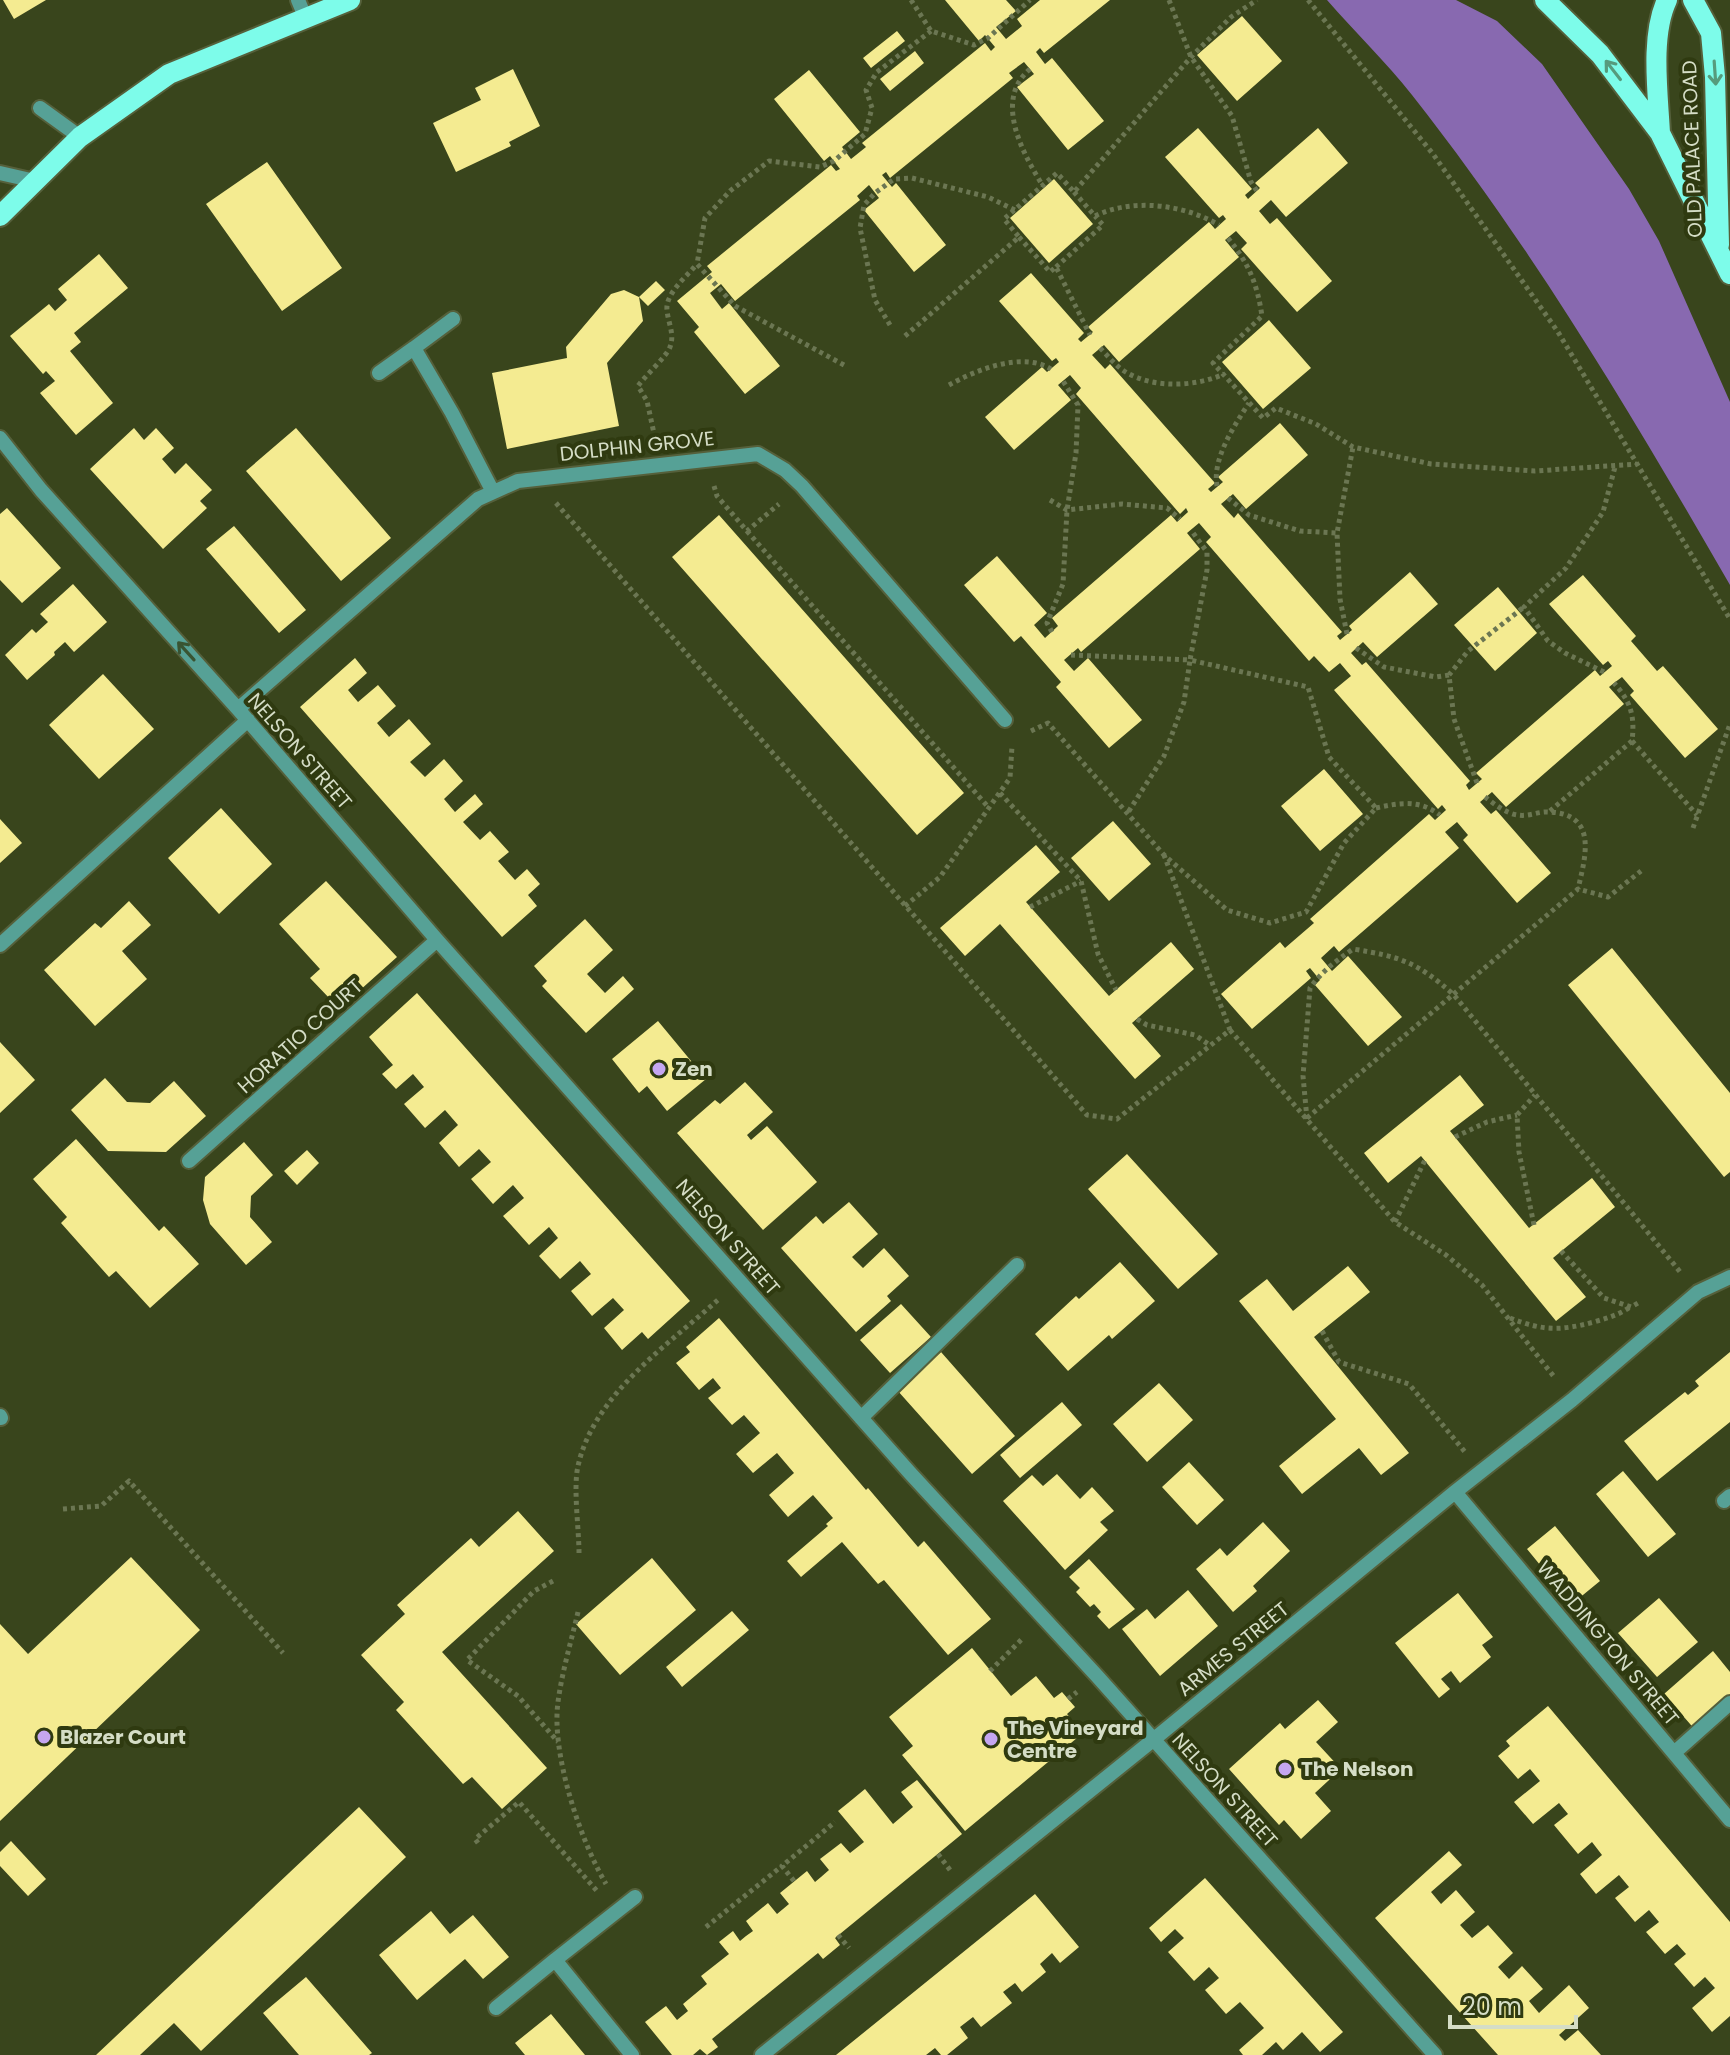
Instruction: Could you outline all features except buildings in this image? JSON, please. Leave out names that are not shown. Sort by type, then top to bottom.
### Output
[{"type":"main road","points":[[0,216],[80,137],[169,74],[243,42],[302,10],[350,0]]},
{"type":"main road","name":"OLD PALACE ROAD","points":[[1545,0],[1600,54],[1660,133],[1730,274]]},
{"type":"main road","name":"OLD PALACE ROAD","points":[[1660,133],[1657,75],[1659,17],[1667,0]]},
{"type":"main road","name":"OLD PALACE ROAD","points":[[1693,0],[1711,33],[1720,253]]},
{"type":"street","points":[[40,108],[80,137]]},
{"type":"street","points":[[0,173],[35,181]]},
{"type":"street","points":[[379,373],[453,319]]},
{"type":"street","points":[[414,348],[493,492]]},
{"type":"street","name":"NELSON STREET","points":[[0,438],[41,490],[861,1418],[1435,2055]]},
{"type":"street","name":"DOLPHIN GROVE","points":[[0,945],[478,499],[518,481],[758,454],[785,470],[802,486],[1005,720]]},
{"type":"street","name":"HORATIO COURT","points":[[189,1161],[437,940]]},
{"type":"street","points":[[861,1418],[1017,1265]]},
{"type":"street","name":"ARMES STREET","points":[[762,2055],[1572,1400],[1698,1292],[1730,1277]]},
{"type":"street","name":"WADDINGTON STREET","points":[[1455,1492],[1730,1820]]},
{"type":"street","points":[[1674,1753],[1730,1703]]},
{"type":"street","points":[[496,2008],[635,1897]]},
{"type":"street","points":[[555,1960],[632,2055]]},
{"type":"path","points":[[911,0],[931,31],[974,45],[988,38],[1030,0]]},
{"type":"path","points":[[1169,0],[1191,57],[1232,116],[1251,182],[1257,191]]},
{"type":"path","points":[[1074,192],[1191,57],[1231,17],[1257,0]]},
{"type":"path","points":[[1308,0],[1433,154],[1558,332],[1730,619]]},
{"type":"path","points":[[658,463],[647,401],[638,386],[670,348],[672,329],[666,307],[672,293],[697,264],[705,218],[730,191],[769,161],[820,167],[834,161],[865,134],[872,108],[866,90],[877,72],[931,31]]},
{"type":"path","points":[[1030,69],[1019,78],[1014,91],[1013,118],[1021,150],[1043,186]]},
{"type":"path","points":[[1057,173],[1074,192],[1103,225],[1050,272],[1004,219],[1057,173]]},
{"type":"path","points":[[890,325],[875,300],[860,228],[864,205],[875,193],[894,179],[912,178],[988,197],[1015,210]]},
{"type":"path","points":[[1095,216],[1114,207],[1145,204],[1204,217],[1219,225]]},
{"type":"path","points":[[905,336],[1019,237]]},
{"type":"path","points":[[1228,238],[1245,259],[1258,290],[1262,316],[1213,363],[1263,418],[1276,408],[1316,424],[1353,447],[1431,464],[1535,471],[1637,464]]},
{"type":"path","points":[[697,264],[735,306],[844,365]]},
{"type":"path","points":[[1056,267],[1090,335]]},
{"type":"path","points":[[1100,348],[1122,370],[1141,379],[1170,383],[1206,382],[1224,374]]},
{"type":"path","points":[[949,385],[971,373],[1015,363],[1039,362],[1051,369]]},
{"type":"path","points":[[1052,632],[1047,623],[1063,584],[1067,510],[1076,453],[1078,405],[1063,381]]},
{"type":"path","points":[[1217,486],[1215,472],[1235,424],[1249,403]]},
{"type":"path","points":[[1347,634],[1340,599],[1337,533],[1353,447]]},
{"type":"path","points":[[704,458],[717,496],[989,808]]},
{"type":"path","points":[[1356,648],[1384,667],[1436,677],[1449,675],[1468,651],[1524,607],[1566,568],[1603,512],[1615,467]]},
{"type":"path","points":[[534,478],[1087,1115],[1117,1119],[1230,1030]]},
{"type":"path","points":[[747,531],[802,486]]},
{"type":"path","points":[[1228,498],[1249,515],[1300,531],[1337,533]]},
{"type":"path","points":[[1050,500],[1067,510],[1122,504],[1167,508],[1180,519]]},
{"type":"path","points":[[1127,814],[1164,756],[1184,702],[1207,570],[1207,552],[1191,530]]},
{"type":"path","points":[[1524,607],[1548,641],[1604,672]]},
{"type":"path","points":[[1071,655],[1190,660],[1308,687],[1329,757],[1376,808]]},
{"type":"path","points":[[1449,675],[1454,719],[1477,783]]},
{"type":"path","points":[[1550,811],[1632,741],[1635,716],[1625,695],[1614,683]]},
{"type":"path","points":[[905,906],[940,877],[1010,778],[1012,739],[1005,720]]},
{"type":"path","points":[[1012,739],[1048,723],[1164,855],[1227,910],[1270,923],[1306,912],[1344,843],[1376,808],[1407,801],[1440,815]]},
{"type":"path","points":[[1693,828],[1730,724]]},
{"type":"path","points":[[1632,741],[1697,815]]},
{"type":"path","points":[[1000,793],[1081,881],[1098,954],[1116,990]]},
{"type":"path","points":[[1307,1119],[1578,889],[1587,848],[1584,833],[1572,818],[1550,811],[1517,815],[1485,797]]},
{"type":"path","points":[[1164,855],[1230,1030],[1395,1222],[1446,1255],[1482,1285],[1572,1400]]},
{"type":"path","points":[[1578,889],[1608,897],[1641,871]]},
{"type":"path","points":[[1030,907],[1081,881]]},
{"type":"path","points":[[1307,1119],[1303,1076],[1310,988],[1328,966],[1353,949],[1391,955],[1427,970],[1454,995],[1698,1292]]},
{"type":"path","points":[[1137,1019],[1147,1025],[1195,1035],[1211,1046]]},
{"type":"path","points":[[1455,1137],[1487,1122],[1517,1115],[1535,1095]]},
{"type":"path","points":[[1517,1115],[1519,1152],[1534,1225]]},
{"type":"path","points":[[1395,1222],[1425,1160]]},
{"type":"path","points":[[1561,1251],[1604,1298],[1631,1307]]},
{"type":"path","points":[[579,1553],[577,1469],[589,1429],[613,1394],[740,1280]]},
{"type":"path","points":[[1508,1316],[1532,1327],[1564,1330],[1621,1314],[1645,1300]]},
{"type":"path","points":[[1322,1331],[1339,1362],[1409,1384],[1481,1471]]},
{"type":"path","points":[[63,1509],[101,1506],[129,1481],[283,1653]]},
{"type":"path","points":[[553,1581],[534,1591],[467,1660],[518,1696],[558,1743]]},
{"type":"path","points":[[578,1612],[558,1704],[558,1743],[570,1798],[598,1872],[613,1897]]},
{"type":"path","points":[[990,1671],[1043,1618]]},
{"type":"path","points":[[478,1843],[475,1839],[519,1802],[616,1913]]},
{"type":"path","points":[[706,1927],[835,1822]]},
{"type":"path","points":[[782,1866],[794,1881]]},
{"type":"shaded area","points":[[1327,0],[1456,0],[1497,21],[1542,64],[1629,189],[1659,241],[1730,402],[1730,585],[1580,334],[1499,213],[1412,95]]},
{"type":"place","name":"Zen","points":[[659,1069]]},
{"type":"place","name":"Blazer Court","points":[[44,1737]]},
{"type":"place","name":"The Vineyard Centre","points":[[991,1739]]},
{"type":"place","name":"The Nelson","points":[[1285,1769]]}]
